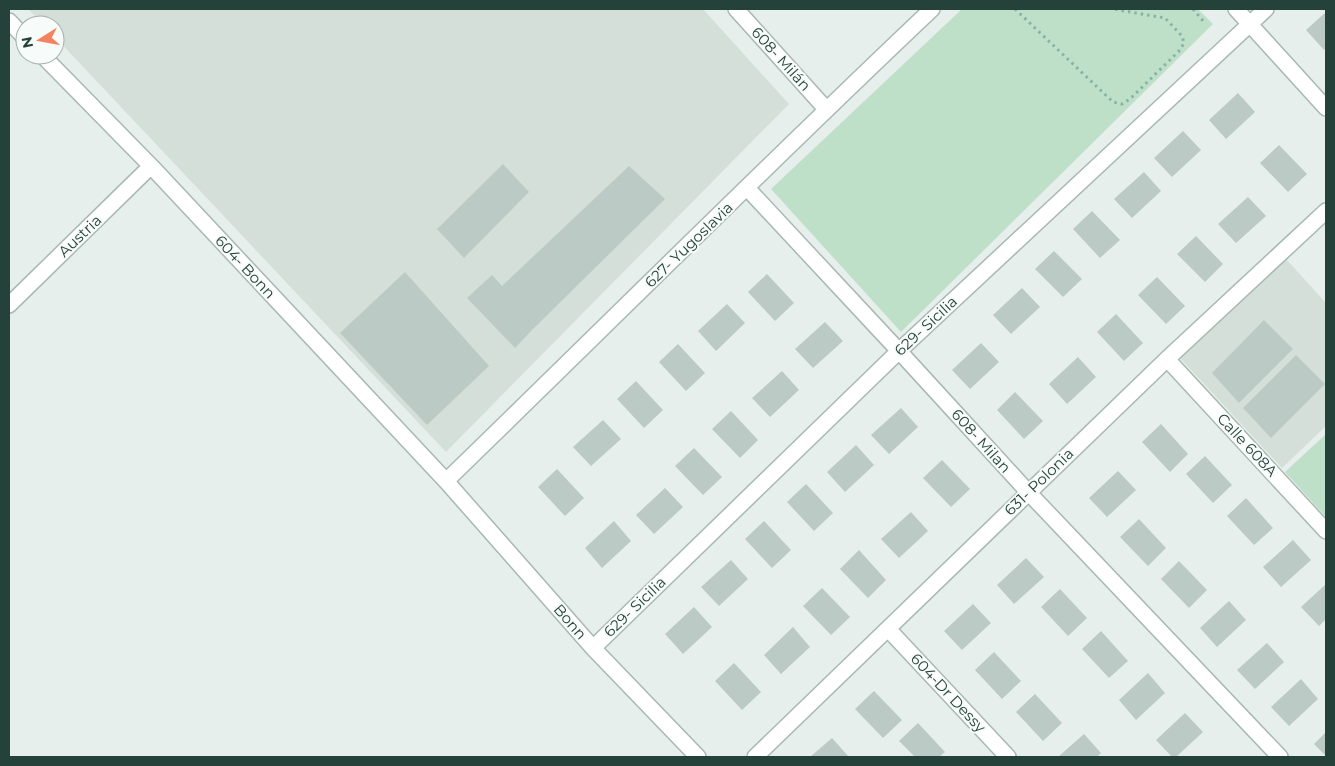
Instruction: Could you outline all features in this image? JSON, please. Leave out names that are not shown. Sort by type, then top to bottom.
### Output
[{"type":"street","name":"608- Milán","points":[[736,9],[826,109]]},
{"type":"street","name":"627- Yugoslavia","points":[[446,481],[826,109],[932,9]]},
{"type":"street","points":[[1236,9],[1326,108]]},
{"type":"street","name":"629- Sicilia","points":[[593,648],[900,351],[1266,9]]},
{"type":"street","name":"604- Bonn","points":[[52,65],[151,166],[446,481]]},
{"type":"street","name":"Austria","points":[[9,305],[151,166]]},
{"type":"street","name":"608- Milan","points":[[747,188],[900,351],[1029,493],[1280,757]]},
{"type":"street","name":"631- Polonia","points":[[755,757],[1167,359],[1326,211]]},
{"type":"street","name":"Calle 608A","points":[[1167,359],[1326,531]]},
{"type":"street","name":"Bonn","points":[[446,481],[593,648],[698,757]]},
{"type":"street","name":"604-Dr Dessy","points":[[888,629],[1008,757]]},
{"type":"path","points":[[1015,9],[1113,102],[1122,104],[1130,99],[1180,50],[1184,43],[1182,36],[1165,18],[1113,9]]},
{"type":"path","points":[[1193,9],[1204,22]]},
{"type":"shaded area","points":[[28,9],[703,9],[789,104],[446,452],[65,48],[65,15],[34,15]]},
{"type":"shaded area","points":[[1286,259],[1326,303],[1326,426],[1282,468],[1180,358]]},
{"type":"green space","points":[[962,9],[1198,9],[1213,24],[901,332],[771,189]]},
{"type":"green space","points":[[1326,434],[1326,517],[1285,472]]},
{"type":"building","points":[[1326,12],[1326,47],[1324,50],[1306,30]]},
{"type":"building","points":[[1238,93],[1255,112],[1226,139],[1209,120]]},
{"type":"building","points":[[1183,131],[1201,150],[1172,177],[1154,158]]},
{"type":"building","points":[[1279,145],[1307,174],[1288,192],[1260,163]]},
{"type":"building","points":[[503,164],[529,192],[464,258],[437,229]]},
{"type":"building","points":[[629,166],[665,199],[515,348],[467,298],[492,275],[502,286]]},
{"type":"building","points":[[1144,172],[1161,191],[1132,218],[1114,199]]},
{"type":"building","points":[[1248,197],[1266,216],[1236,243],[1218,224]]},
{"type":"building","points":[[1092,211],[1120,240],[1100,258],[1073,229]]},
{"type":"building","points":[[1196,236],[1223,264],[1205,282],[1177,254]]},
{"type":"building","points":[[1054,251],[1082,279],[1063,297],[1035,269]]},
{"type":"building","points":[[405,272],[489,366],[427,425],[340,333]]},
{"type":"building","points":[[767,274],[794,303],[775,321],[748,292]]},
{"type":"building","points":[[1157,277],[1185,306],[1166,324],[1138,295]]},
{"type":"building","points":[[1022,288],[1040,307],[1011,334],[993,315]]},
{"type":"building","points":[[727,304],[745,323],[716,351],[698,331]]},
{"type":"building","points":[[1116,314],[1143,343],[1124,361],[1097,332]]},
{"type":"building","points":[[1264,320],[1293,349],[1239,403],[1212,373]]},
{"type":"building","points":[[825,322],[843,341],[813,368],[795,349]]},
{"type":"building","points":[[981,343],[999,362],[970,389],[952,370]]},
{"type":"building","points":[[678,344],[705,373],[686,391],[659,362]]},
{"type":"building","points":[[1296,355],[1325,384],[1271,438],[1243,408]]},
{"type":"building","points":[[1078,357],[1096,377],[1067,404],[1049,384]]},
{"type":"building","points":[[782,371],[799,390],[770,417],[752,398]]},
{"type":"building","points":[[636,381],[663,410],[644,428],[617,399]]},
{"type":"building","points":[[1015,392],[1043,421],[1024,439],[997,410]]},
{"type":"building","points":[[901,408],[918,427],[889,454],[871,435]]},
{"type":"building","points":[[731,411],[758,440],[740,458],[712,429]]},
{"type":"building","points":[[603,420],[621,439],[591,466],[573,447]]},
{"type":"building","points":[[1161,424],[1188,454],[1170,472],[1142,442]]},
{"type":"building","points":[[856,445],[874,465],[845,492],[827,472]]},
{"type":"building","points":[[694,448],[722,477],[703,495],[675,466]]},
{"type":"building","points":[[1205,456],[1232,485],[1213,503],[1186,474]]},
{"type":"building","points":[[942,460],[970,489],[951,507],[923,478]]},
{"type":"building","points":[[557,469],[584,498],[565,516],[538,487]]},
{"type":"building","points":[[1118,471],[1136,490],[1107,517],[1089,498]]},
{"type":"building","points":[[806,484],[833,513],[814,531],[787,502]]},
{"type":"building","points":[[665,488],[683,507],[654,534],[636,515]]},
{"type":"building","points":[[1246,498],[1273,528],[1254,545],[1227,516]]},
{"type":"building","points":[[911,512],[928,531],[899,558],[881,539]]},
{"type":"building","points":[[1139,519],[1166,548],[1148,566],[1120,537]]},
{"type":"building","points":[[614,521],[631,541],[602,568],[585,548]]},
{"type":"building","points":[[764,521],[791,550],[772,568],[745,539]]},
{"type":"building","points":[[1293,540],[1311,560],[1281,587],[1263,567]]},
{"type":"building","points":[[859,550],[886,580],[868,598],[840,569]]},
{"type":"building","points":[[1026,558],[1044,577],[1014,604],[997,585]]},
{"type":"building","points":[[731,560],[748,579],[719,606],[701,587]]},
{"type":"building","points":[[1179,561],[1207,590],[1189,608],[1161,579]]},
{"type":"building","points":[[1326,584],[1326,619],[1319,626],[1301,607]]},
{"type":"building","points":[[822,588],[850,617],[831,635],[803,606]]},
{"type":"building","points":[[1060,589],[1087,618],[1068,636],[1041,607]]},
{"type":"building","points":[[1229,601],[1246,620],[1217,647],[1200,628]]},
{"type":"building","points":[[973,604],[991,623],[962,650],[944,631]]},
{"type":"building","points":[[694,607],[712,627],[683,654],[665,634]]},
{"type":"building","points":[[793,627],[810,647],[781,674],[764,655]]},
{"type":"building","points":[[1101,631],[1128,661],[1109,678],[1082,649]]},
{"type":"building","points":[[1267,643],[1284,662],[1255,689],[1237,670]]},
{"type":"building","points":[[994,652],[1021,681],[1002,699],[975,670]]},
{"type":"building","points":[[734,663],[761,692],[742,710],[715,681]]},
{"type":"building","points":[[1148,673],[1165,693],[1136,720],[1119,700]]},
{"type":"building","points":[[1301,679],[1318,699],[1289,726],[1271,707]]},
{"type":"building","points":[[874,691],[902,720],[883,738],[855,709]]},
{"type":"building","points":[[1035,694],[1062,723],[1043,741],[1016,712]]},
{"type":"building","points":[[1185,713],[1203,732],[1176,757],[1172,757],[1156,740]]},
{"type":"building","points":[[918,723],[945,752],[939,757],[915,757],[899,741]]},
{"type":"building","points":[[1326,732],[1326,756],[1314,744]]},
{"type":"building","points":[[1084,734],[1101,753],[1097,757],[1058,757]]},
{"type":"building","points":[[832,738],[849,757],[810,757]]}]
